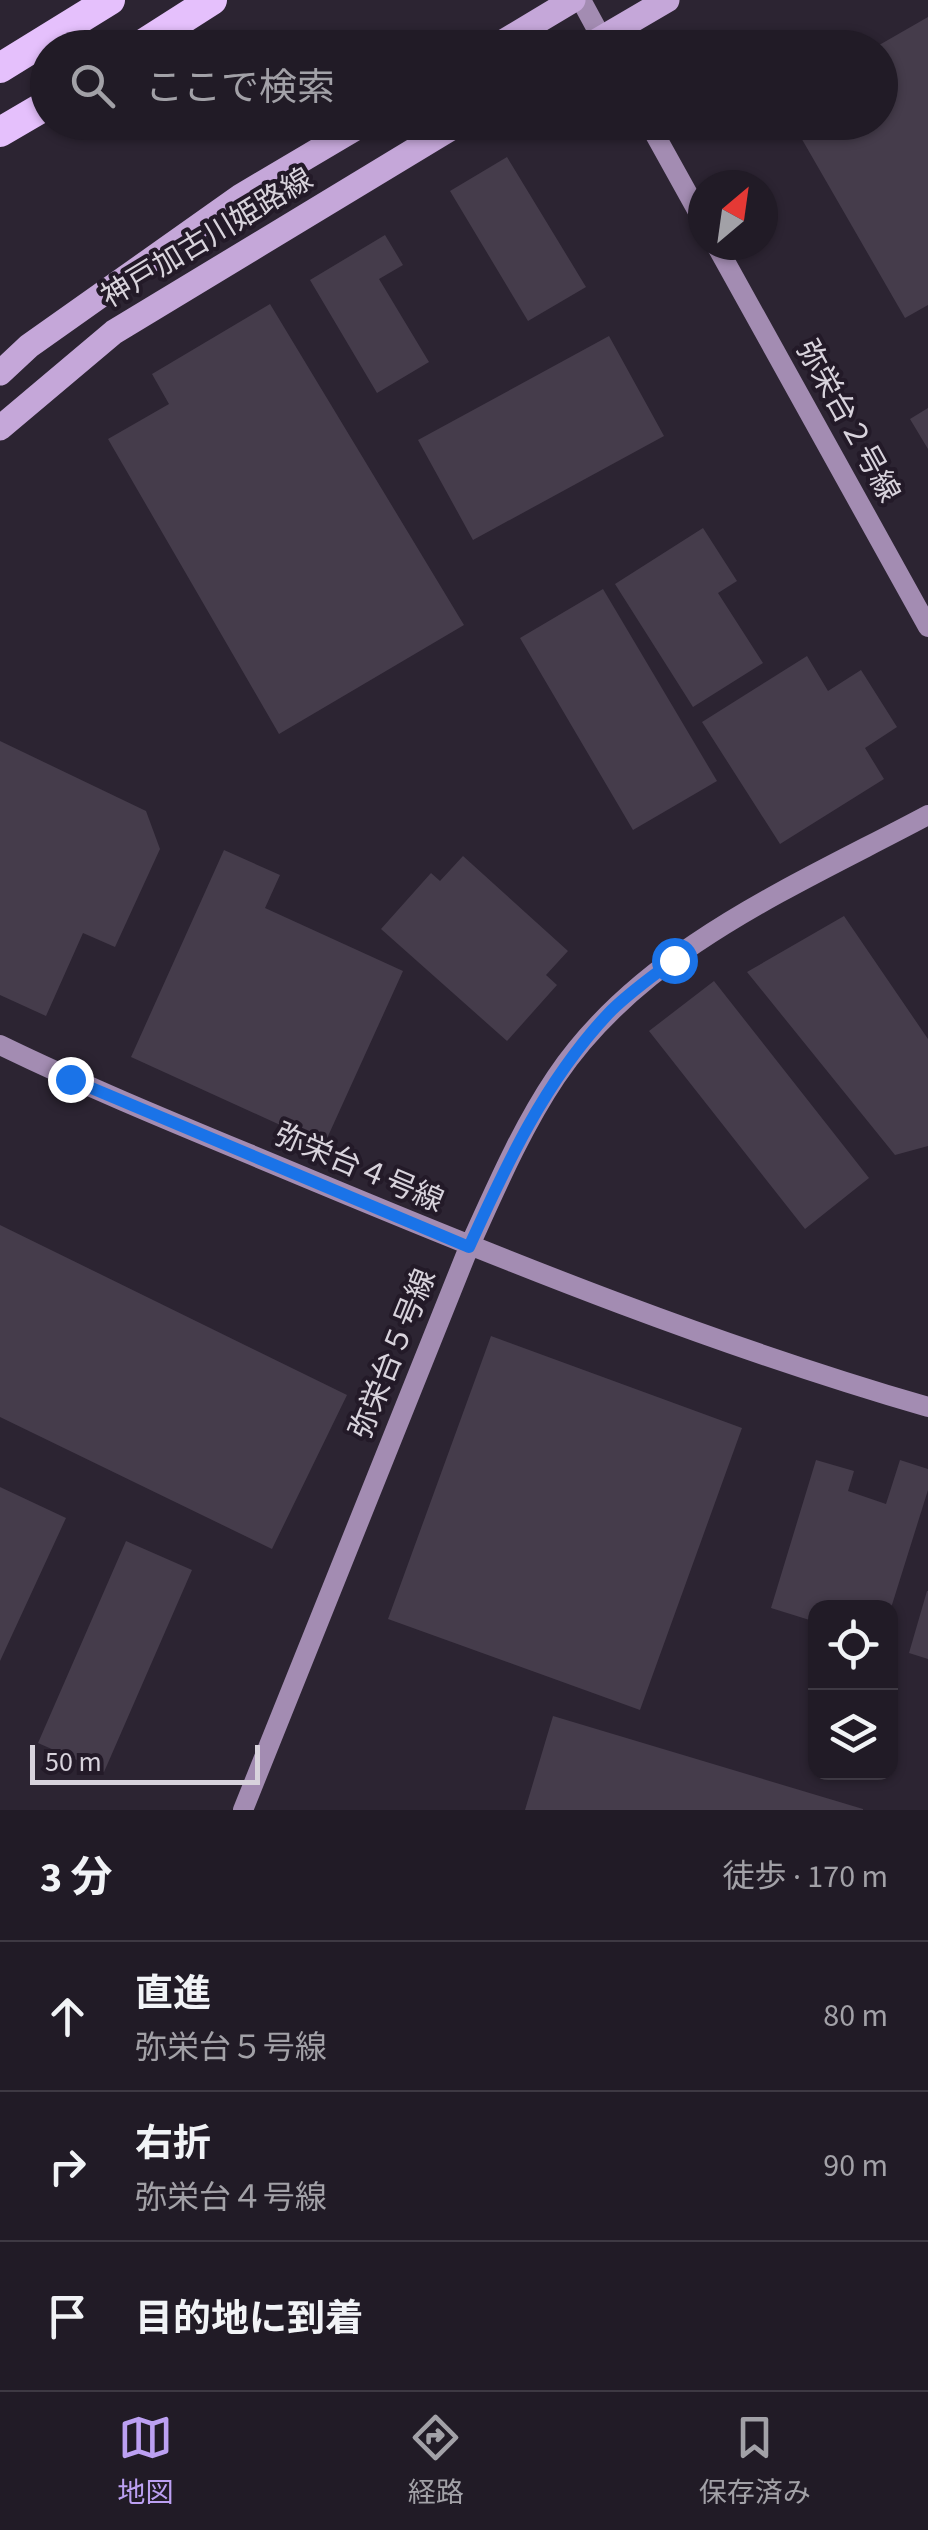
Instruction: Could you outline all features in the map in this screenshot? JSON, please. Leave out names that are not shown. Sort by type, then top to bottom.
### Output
[{"type":"highway","points":[[61,30],[110,0]]},
{"type":"highway","points":[[165,30],[212,0]]},
{"type":"highway","points":[[0,68],[30,49]]},
{"type":"highway","points":[[0,132],[30,114]]},
{"type":"main road","points":[[524,30],[577,0]]},
{"type":"main road","points":[[620,30],[667,0]]},
{"type":"main road","name":"神戸加古川姫路線","points":[[0,374],[29,346],[242,196],[336,140]]},
{"type":"main road","name":"神戸加古川姫路線","points":[[0,428],[114,332],[431,140]]},
{"type":"street","points":[[577,0],[591,30]]},
{"type":"street","points":[[658,140],[688,194]]},
{"type":"street","name":"弥栄台２号線","points":[[724,260],[928,626]]},
{"type":"street","name":"弥栄台５号線","points":[[243,1810],[469,1247],[556,1077],[609,1012],[674,960],[740,917],[928,815]]},
{"type":"street","name":"弥栄台４号線","points":[[0,1045],[70,1079],[469,1247],[837,1380],[928,1407]]},
{"type":"building","points":[[928,17],[928,305],[905,318],[802,140],[898,140],[898,34]]},
{"type":"building","points":[[507,157],[586,287],[528,321],[450,191]]},
{"type":"building","points":[[385,235],[403,265],[379,279],[429,362],[377,393],[310,280]]},
{"type":"building","points":[[270,304],[464,625],[279,734],[108,439],[169,404],[152,374]]},
{"type":"building","points":[[609,336],[664,436],[473,540],[418,440]]},
{"type":"building","points":[[928,408],[928,449],[910,419]]},
{"type":"building","points":[[703,528],[737,581],[718,593],[763,663],[693,707],[615,584]]},
{"type":"building","points":[[603,589],[717,781],[633,830],[520,638]]},
{"type":"building","points":[[807,656],[828,691],[861,670],[897,727],[865,748],[884,779],[780,844],[702,722]]},
{"type":"building","points":[[0,741],[146,811],[160,849],[115,947],[83,933],[46,1016],[0,995]]},
{"type":"building","points":[[224,850],[280,875],[265,908],[403,971],[324,1145],[131,1057]]},
{"type":"building","points":[[463,856],[568,951],[546,975],[557,985],[507,1041],[381,929],[431,873],[440,881]]},
{"type":"building","points":[[844,916],[928,1039],[928,1146],[895,1155],[747,972]]},
{"type":"building","points":[[714,981],[869,1178],[805,1229],[649,1031]]},
{"type":"building","points":[[0,1225],[347,1395],[272,1549],[0,1417]]},
{"type":"building","points":[[491,1336],[742,1428],[640,1710],[388,1619]]},
{"type":"building","points":[[816,1460],[854,1471],[848,1491],[886,1504],[900,1460],[928,1469],[928,1490],[894,1600],[808,1600],[808,1620],[771,1608]]},
{"type":"building","points":[[0,1487],[66,1518],[0,1661]]},
{"type":"building","points":[[126,1541],[192,1570],[104,1772],[38,1743]]},
{"type":"building","points":[[928,1591],[928,1659],[909,1653]]},
{"type":"building","points":[[553,1716],[863,1809],[863,1810],[525,1810]]},
{"type":"route","points":[[70,1079],[469,1247],[556,1077],[609,1012],[674,960]]}]
